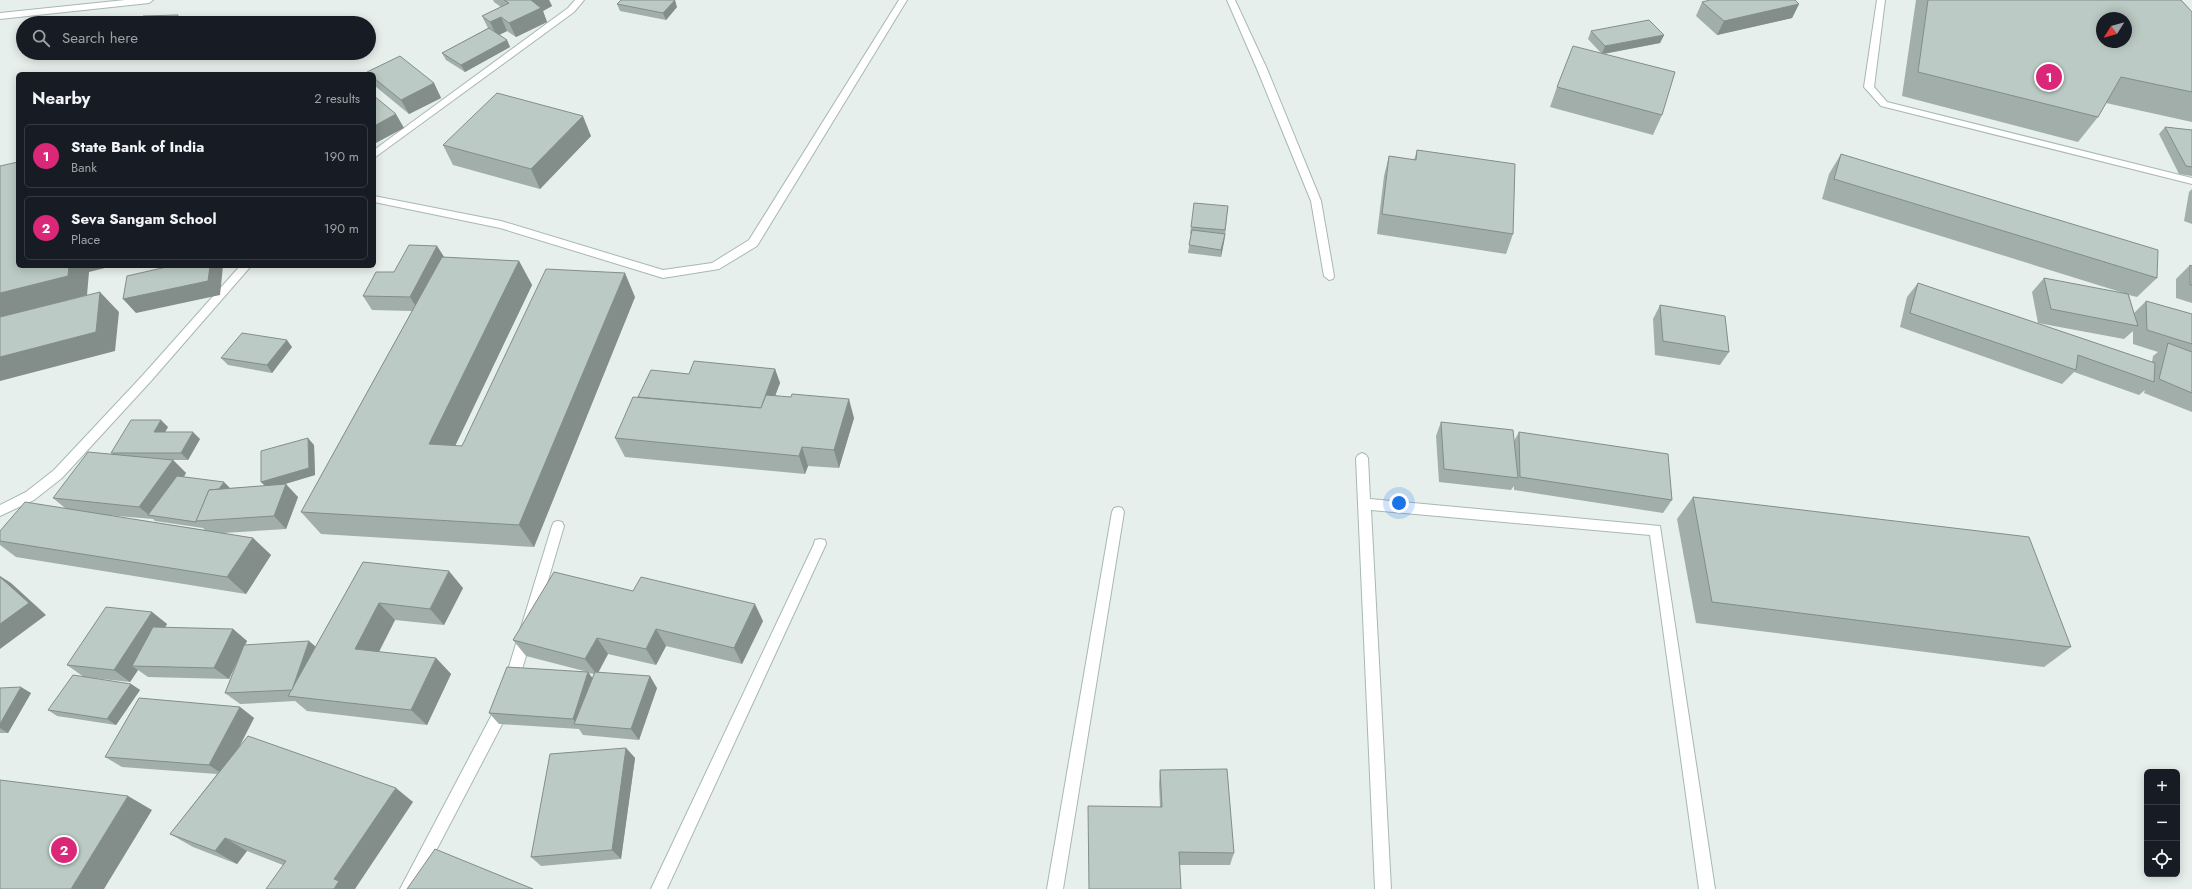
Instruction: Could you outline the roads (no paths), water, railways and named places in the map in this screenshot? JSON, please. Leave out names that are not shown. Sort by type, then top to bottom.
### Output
[{"type":"street","points":[[0,16],[149,0]]},
{"type":"street","points":[[376,154],[571,10],[580,0]]},
{"type":"street","points":[[376,199],[501,225],[663,274],[715,266],[753,243],[903,0]]},
{"type":"street","points":[[1232,0],[1316,201],[1329,276]]},
{"type":"street","points":[[1881,0],[1869,87],[1884,104],[2192,181]]},
{"type":"street","points":[[0,511],[30,496],[58,474],[147,378],[244,268]]},
{"type":"street","points":[[1362,458],[1383,889]]},
{"type":"street","points":[[1364,504],[1656,530],[1707,889]]},
{"type":"street","points":[[1055,889],[1118,512]]},
{"type":"street","points":[[408,889],[502,713],[558,526]]},
{"type":"street","points":[[659,889],[820,544]]},
{"type":"place","name":"State Bank of India","points":[[2049,77]]},
{"type":"place","name":"Seva Sangam School","points":[[64,850]]}]
